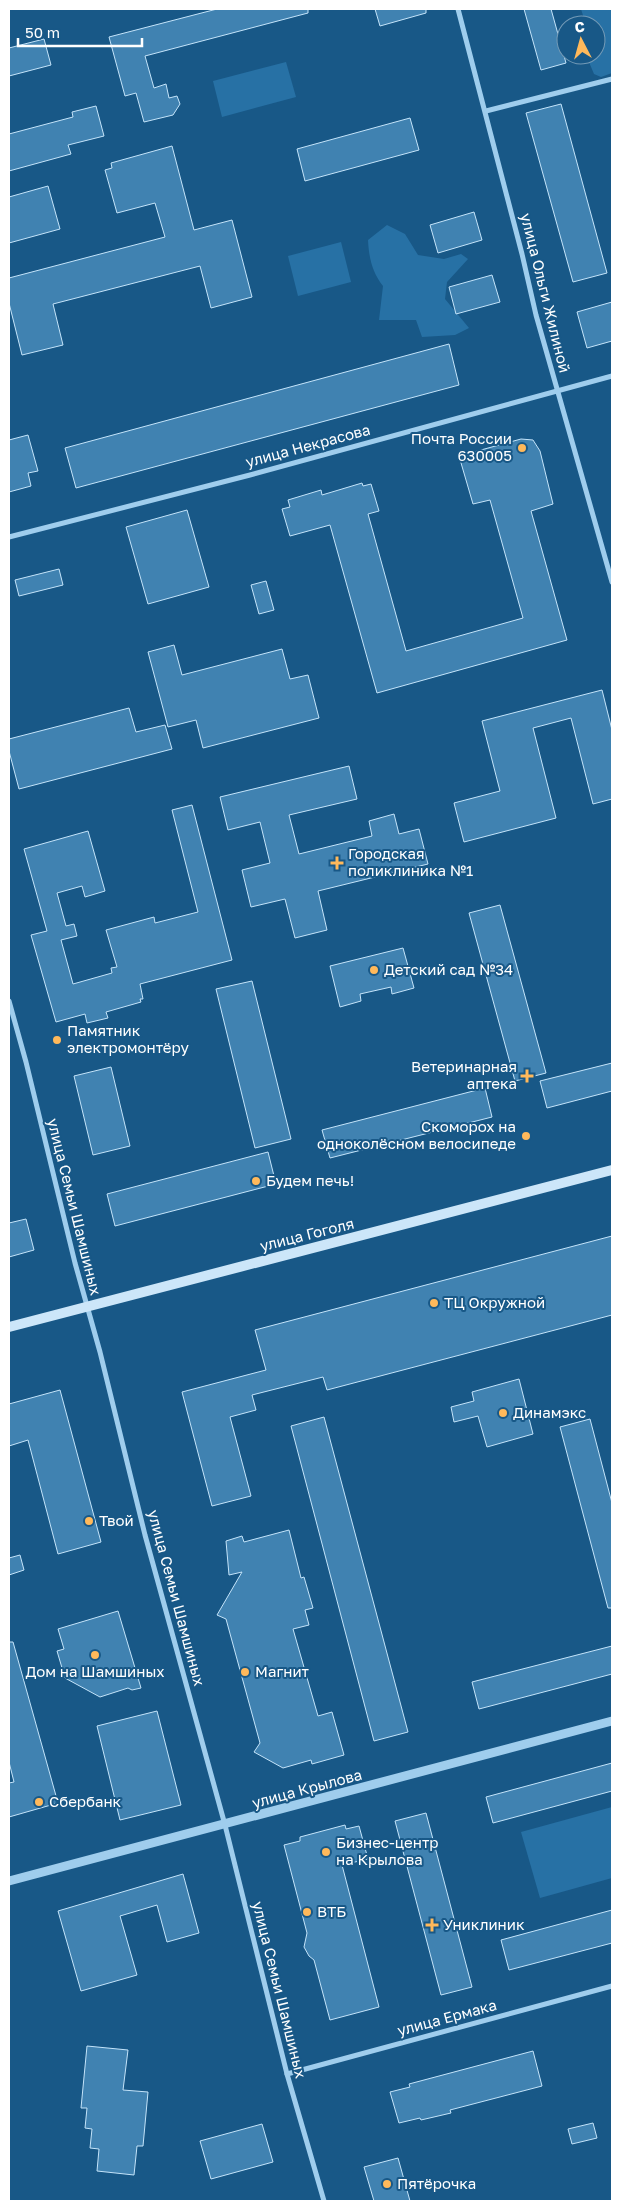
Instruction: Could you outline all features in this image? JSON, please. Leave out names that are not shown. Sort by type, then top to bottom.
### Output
[{"type":"main road","name":"улица Гоголя","points":[[9,1327],[612,1170]]},
{"type":"street","name":"улица Ольги Жилиной","points":[[458,9],[486,111],[536,315],[612,582]]},
{"type":"street","points":[[486,111],[612,79]]},
{"type":"street","name":"улица Некрасова","points":[[9,537],[250,475],[612,376]]},
{"type":"street","name":"улица Семьи Шамшиных","points":[[9,1001],[100,1352],[145,1535],[225,1825],[287,2074],[324,2201]]},
{"type":"street","name":"улица Крылова","points":[[9,1882],[612,1720]]},
{"type":"street","name":"улица Ермака","points":[[287,2074],[612,1986]]},
{"type":"shaded area","points":[[581,9],[612,9],[612,73],[601,77],[594,74],[590,65],[606,65],[606,15],[583,15]]},
{"type":"shaded area","points":[[286,62],[296,97],[222,117],[213,81]]},
{"type":"shaded area","points":[[387,225],[405,234],[418,255],[444,259],[461,254],[468,259],[447,282],[445,299],[469,328],[455,335],[422,337],[416,320],[379,320],[383,286],[372,264],[368,240]]},
{"type":"shaded area","points":[[341,242],[351,282],[298,296],[288,256]]},
{"type":"shaded area","points":[[612,1807],[612,1878],[540,1898],[521,1832]]},
{"type":"building","points":[[217,9],[308,9],[308,13],[145,56],[154,88],[166,84],[169,98],[177,96],[180,104],[173,115],[144,122],[136,93],[125,96],[109,37]]},
{"type":"building","points":[[375,9],[426,9],[426,13],[380,26]]},
{"type":"building","points":[[524,9],[551,9],[556,27],[556,65],[559,65],[541,70]]},
{"type":"building","points":[[44,39],[51,65],[9,76],[9,48]]},
{"type":"building","points":[[561,104],[607,273],[573,282],[526,113]]},
{"type":"building","points":[[96,106],[104,136],[68,145],[71,154],[9,171],[9,134],[73,117],[72,112]]},
{"type":"building","points":[[410,118],[419,150],[305,181],[297,149]]},
{"type":"building","points":[[172,146],[194,230],[232,220],[252,297],[211,308],[200,266],[53,304],[63,345],[22,355],[9,303],[9,278],[165,237],[155,203],[117,213],[105,170],[112,168],[111,163]]},
{"type":"building","points":[[48,186],[60,229],[9,243],[9,197]]},
{"type":"building","points":[[474,212],[482,240],[438,253],[430,225]]},
{"type":"building","points":[[492,275],[500,302],[456,314],[449,287]]},
{"type":"building","points":[[612,302],[612,341],[587,348],[577,312]]},
{"type":"building","points":[[449,344],[459,385],[76,488],[65,448]]},
{"type":"building","points":[[28,435],[38,471],[28,473],[31,486],[9,492],[9,440]]},
{"type":"building","points":[[521,439],[533,440],[540,451],[553,504],[531,511],[567,640],[377,693],[330,525],[290,536],[282,509],[290,507],[288,500],[321,490],[322,495],[362,483],[363,486],[371,484],[379,511],[368,514],[406,651],[523,618],[490,500],[473,504],[459,456]]},
{"type":"building","points":[[187,510],[209,587],[148,604],[126,527]]},
{"type":"building","points":[[59,569],[63,585],[19,596],[15,580]]},
{"type":"building","points":[[266,581],[274,610],[259,614],[251,585]]},
{"type":"building","points":[[174,645],[182,675],[282,649],[290,679],[308,675],[319,718],[203,748],[196,720],[168,727],[148,652]]},
{"type":"building","points":[[602,690],[612,730],[612,799],[593,804],[571,718],[533,728],[556,818],[464,842],[454,803],[500,791],[482,721]]},
{"type":"building","points":[[129,708],[136,732],[165,725],[172,749],[19,789],[9,751],[9,739]]},
{"type":"building","points":[[349,766],[357,799],[289,815],[299,854],[372,836],[369,821],[394,814],[399,834],[419,829],[428,864],[318,891],[327,930],[295,938],[285,899],[251,907],[242,870],[270,863],[260,822],[228,830],[220,797]]},
{"type":"building","points":[[192,805],[232,960],[140,984],[143,999],[140,999],[141,1002],[106,1012],[108,1018],[87,1023],[85,1014],[56,1022],[31,935],[47,931],[24,849],[88,831],[105,891],[85,897],[82,886],[57,893],[66,926],[74,924],[77,936],[61,940],[73,984],[112,973],[111,968],[117,967],[106,930],[154,917],[155,923],[198,912],[172,810]]},
{"type":"building","points":[[500,905],[546,1073],[515,1081],[469,913]]},
{"type":"building","points":[[403,948],[414,988],[392,994],[391,987],[360,994],[361,1001],[340,1007],[330,966]]},
{"type":"building","points":[[252,981],[291,1139],[255,1148],[216,989]]},
{"type":"building","points":[[612,1063],[612,1091],[547,1108],[540,1081]]},
{"type":"building","points":[[111,1067],[130,1146],[93,1155],[74,1076]]},
{"type":"building","points":[[485,1088],[492,1117],[330,1158],[322,1130]]},
{"type":"building","points":[[268,1152],[276,1184],[115,1226],[107,1194]]},
{"type":"building","points":[[26,1219],[34,1250],[9,1257],[9,1223]]},
{"type":"building","points":[[612,1236],[612,1315],[327,1390],[323,1377],[252,1395],[256,1410],[230,1417],[251,1496],[212,1506],[182,1392],[266,1370],[255,1330]]},
{"type":"building","name":"Динамэкс","points":[[519,1379],[533,1434],[487,1447],[478,1416],[454,1422],[451,1407],[474,1401],[472,1392]]},
{"type":"building","points":[[60,1390],[101,1542],[58,1554],[28,1440],[9,1446],[9,1404]]},
{"type":"building","points":[[324,1417],[408,1732],[374,1741],[291,1426]]},
{"type":"building","points":[[590,1419],[612,1503],[612,1608],[608,1608],[560,1427]]},
{"type":"building","points":[[289,1530],[301,1578],[304,1577],[313,1608],[305,1610],[309,1625],[293,1629],[318,1716],[332,1712],[344,1755],[312,1764],[311,1760],[283,1768],[254,1752],[260,1743],[226,1619],[217,1615],[242,1572],[229,1575],[226,1541],[242,1536],[244,1542]]},
{"type":"building","points":[[20,1555],[24,1570],[9,1575],[9,1558]]},
{"type":"building","name":"Дом на Шамшиных","points":[[118,1611],[141,1688],[132,1690],[128,1688],[100,1697],[65,1678],[57,1651],[64,1649],[58,1629]]},
{"type":"building","points":[[9,1642],[13,1642],[58,1803],[9,1817],[9,1783],[14,1782],[9,1762]]},
{"type":"building","points":[[612,1646],[612,1674],[479,1709],[472,1682]]},
{"type":"building","points":[[157,1711],[181,1805],[120,1820],[97,1726]]},
{"type":"building","points":[[612,1763],[612,1791],[493,1823],[486,1797]]},
{"type":"building","points":[[426,1813],[472,1987],[441,1995],[395,1821]]},
{"type":"building","points":[[345,1825],[346,1829],[359,1826],[368,1859],[342,1865],[379,2007],[330,2020],[314,1960],[309,1956],[304,1947],[307,1933],[284,1845],[300,1841],[300,1837]]},
{"type":"building","points":[[183,1874],[199,1933],[167,1942],[157,1905],[120,1916],[137,1975],[81,1991],[58,1911]]},
{"type":"building","points":[[612,1910],[612,1943],[509,1970],[501,1940]]},
{"type":"building","points":[[87,2046],[128,2050],[123,2090],[148,2092],[143,2146],[137,2146],[134,2175],[97,2171],[99,2149],[90,2148],[92,2129],[85,2128],[87,2108],[81,2108]]},
{"type":"building","points":[[533,2051],[542,2086],[450,2110],[451,2113],[399,2123],[390,2092],[410,2087],[409,2084]]},
{"type":"building","points":[[593,2123],[597,2138],[572,2144],[568,2129]]},
{"type":"building","points":[[262,2124],[273,2162],[211,2179],[200,2141]]},
{"type":"building","name":"Пятёрочка","points":[[398,2158],[410,2201],[374,2201],[364,2167]]},
{"type":"place","name":"Почта России 630005","points":[[522,448]]},
{"type":"place","name":"Городская поликлиника №1","points":[[337,863]]},
{"type":"place","name":"Детский сад №34","points":[[374,970]]},
{"type":"place","name":"Памятник электромонтёру","points":[[57,1040]]},
{"type":"place","name":"Ветеринарная аптека","points":[[527,1076]]},
{"type":"place","name":"Скоморох на одноколёсном велосипеде","points":[[526,1136]]},
{"type":"place","name":"Будем печь!","points":[[256,1181]]},
{"type":"place","name":"ТЦ Окружной","points":[[434,1303]]},
{"type":"place","name":"Динамэкс","points":[[503,1413]]},
{"type":"place","name":"Твой","points":[[89,1521]]},
{"type":"place","name":"Дом на Шамшиных","points":[[95,1655]]},
{"type":"place","name":"Магнит","points":[[245,1672]]},
{"type":"place","name":"Сбербанк","points":[[39,1802]]},
{"type":"place","name":"Бизнес-центр на Крылова","points":[[326,1852]]},
{"type":"place","name":"ВТБ","points":[[307,1912]]},
{"type":"place","name":"Униклиник","points":[[432,1925]]},
{"type":"place","name":"Пятёрочка","points":[[387,2184]]}]
